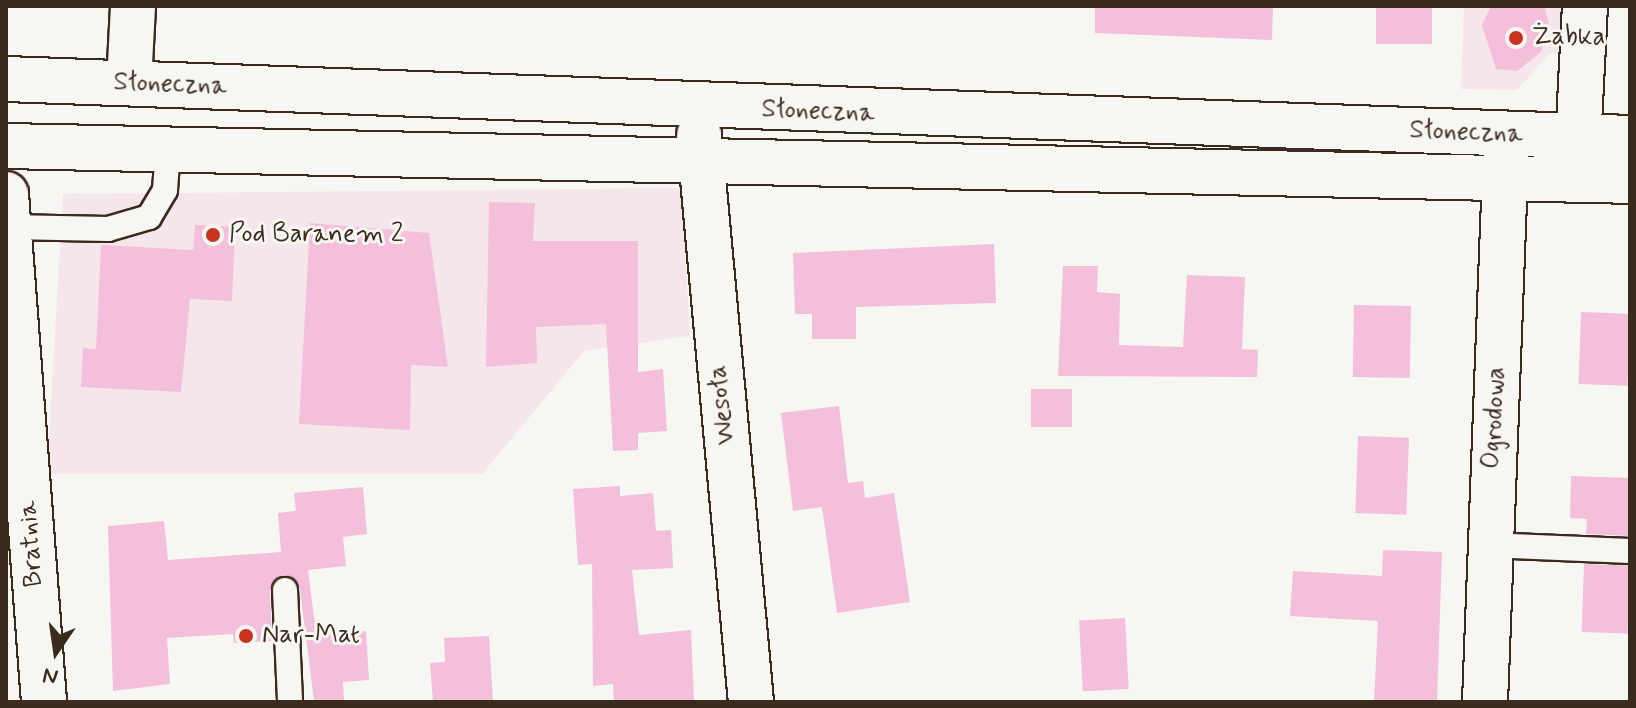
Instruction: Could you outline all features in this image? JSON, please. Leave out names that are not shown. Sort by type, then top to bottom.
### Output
[{"type":"street","points":[[129,83],[133,6]]},
{"type":"street","points":[[1576,179],[1585,6]]},
{"type":"street","name":"Słoneczna","points":[[6,79],[700,108],[1506,155],[1576,179],[1630,181]]},
{"type":"street","name":"Wesoła","points":[[700,108],[699,163],[751,702]]},
{"type":"street","name":"Słoneczna","points":[[6,146],[699,163],[1506,155],[1578,136],[1630,138]]},
{"type":"street","name":"Ogrodowa","points":[[1485,702],[1488,545],[1506,155]]},
{"type":"street","name":"Bratnia","points":[[7,210],[44,702]]},
{"type":"lane","points":[[7,210],[108,229],[149,217],[165,190],[168,149]]},
{"type":"lane","points":[[1488,545],[1630,551]]},
{"type":"lane","points":[[285,590],[290,702]]},
{"type":"shaded area","points":[[1464,6],[1568,6],[1568,53],[1549,54],[1517,90],[1461,89]]},
{"type":"shaded area","points":[[681,188],[690,336],[584,351],[482,474],[47,474],[63,194]]},
{"type":"building","points":[[1095,6],[1273,6],[1272,40],[1095,33]]},
{"type":"building","points":[[1376,6],[1432,6],[1432,44],[1376,44]]},
{"type":"building","name":"Żabka","points":[[1491,6],[1544,6],[1549,24],[1541,52],[1517,71],[1496,69],[1482,25]]},
{"type":"building","points":[[489,202],[535,203],[533,241],[638,241],[638,372],[663,369],[667,431],[638,433],[638,450],[613,451],[606,324],[536,327],[537,363],[486,367]]},
{"type":"building","points":[[310,223],[429,233],[448,367],[411,365],[410,430],[299,424]]},
{"type":"building","points":[[195,225],[235,227],[232,301],[190,299],[181,392],[81,387],[83,348],[96,349],[101,245],[193,250]]},
{"type":"building","points":[[994,244],[996,303],[856,307],[856,339],[812,339],[812,314],[795,314],[793,253]]},
{"type":"building","points":[[1063,266],[1098,266],[1097,292],[1120,294],[1119,345],[1183,347],[1187,275],[1245,277],[1242,349],[1258,350],[1257,377],[1058,376]]},
{"type":"building","points":[[1354,305],[1411,306],[1410,378],[1353,377]]},
{"type":"building","points":[[1581,312],[1630,314],[1627,386],[1578,384]]},
{"type":"building","points":[[1031,389],[1072,389],[1072,427],[1031,427]]},
{"type":"building","points":[[839,406],[848,483],[863,481],[865,498],[894,493],[910,602],[837,613],[822,507],[793,511],[781,413]]},
{"type":"building","points":[[1358,436],[1409,438],[1406,515],[1355,513]]},
{"type":"building","points":[[1571,476],[1630,478],[1630,536],[1586,534],[1587,519],[1570,518]]},
{"type":"building","points":[[620,486],[620,496],[653,493],[656,531],[671,530],[673,568],[632,570],[639,635],[691,630],[694,702],[614,702],[613,684],[593,686],[592,564],[578,565],[573,489]]},
{"type":"building","points":[[363,487],[367,534],[343,537],[346,566],[308,570],[316,633],[366,631],[369,680],[343,682],[344,702],[314,702],[300,589],[285,575],[270,590],[272,641],[234,643],[233,634],[167,638],[170,684],[113,691],[108,526],[164,521],[168,560],[281,552],[278,513],[296,511],[294,493]]},
{"type":"building","points":[[1383,550],[1442,552],[1437,702],[1374,702],[1378,621],[1290,616],[1293,571],[1382,576]]},
{"type":"building","points":[[1584,564],[1630,566],[1628,634],[1582,632]]},
{"type":"building","points":[[1125,618],[1129,689],[1083,691],[1079,620]]},
{"type":"building","points":[[489,636],[493,702],[433,702],[430,663],[445,662],[444,638]]},
{"type":"place","name":"Żabka","points":[[1516,38]]},
{"type":"place","name":"Pod Baranem 2","points":[[213,235]]},
{"type":"place","name":"Nar-Mat","points":[[246,636]]}]
